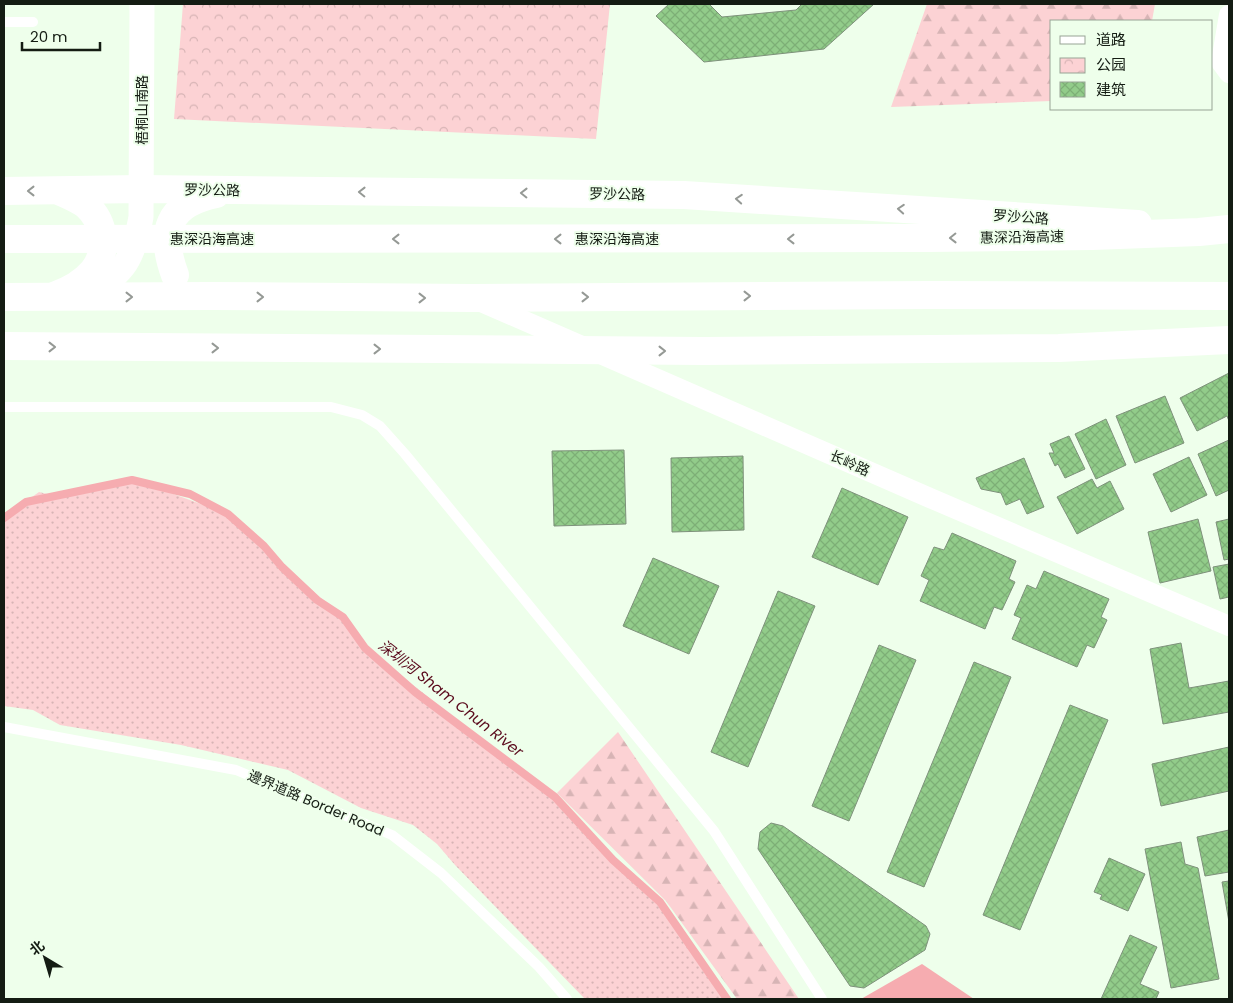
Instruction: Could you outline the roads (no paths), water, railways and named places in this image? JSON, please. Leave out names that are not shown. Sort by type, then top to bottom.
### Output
[{"type":"main road","name":"罗沙公路","points":[[4,191],[141,189],[684,195],[1229,229]]},
{"type":"main road","points":[[174,275],[168,257],[166,242],[168,226],[179,211],[194,202],[235,190]]},
{"type":"main road","points":[[51,298],[68,291],[82,282],[93,271],[100,259],[104,246],[102,231],[97,218],[75,198],[59,191]]},
{"type":"main road","name":"惠深沿海高速","points":[[4,239],[928,238],[1092,236],[1229,229]]},
{"type":"main road","points":[[4,297],[1229,296]]},
{"type":"main road","points":[[4,346],[704,351],[1059,348],[1229,340]]},
{"type":"street","name":"梧桐山南路","points":[[80,297],[112,279],[124,267],[132,252],[141,217],[142,4]]},
{"type":"street","points":[[1229,15],[1221,62],[1229,73]]},
{"type":"street","name":"梧桐山南路","points":[[141,217],[146,235],[154,252],[163,264],[174,275],[211,296]]},
{"type":"street","name":"长岭路","points":[[472,298],[1229,626]]},
{"type":"lane","points":[[4,22],[33,22]]},
{"type":"lane","points":[[4,407],[331,407],[362,415],[380,426],[714,831],[822,999]]},
{"type":"lane","name":"邊界道路 Border Road","points":[[4,727],[236,770],[392,835],[441,873],[538,967],[567,999]]},
{"type":"waterway","name":"深圳河 Sham Chun River","points":[[4,518],[26,502],[132,480],[190,494],[228,514],[264,546],[282,567],[317,600],[343,617],[365,648],[415,692],[555,797],[613,860],[660,902],[727,999]]}]
